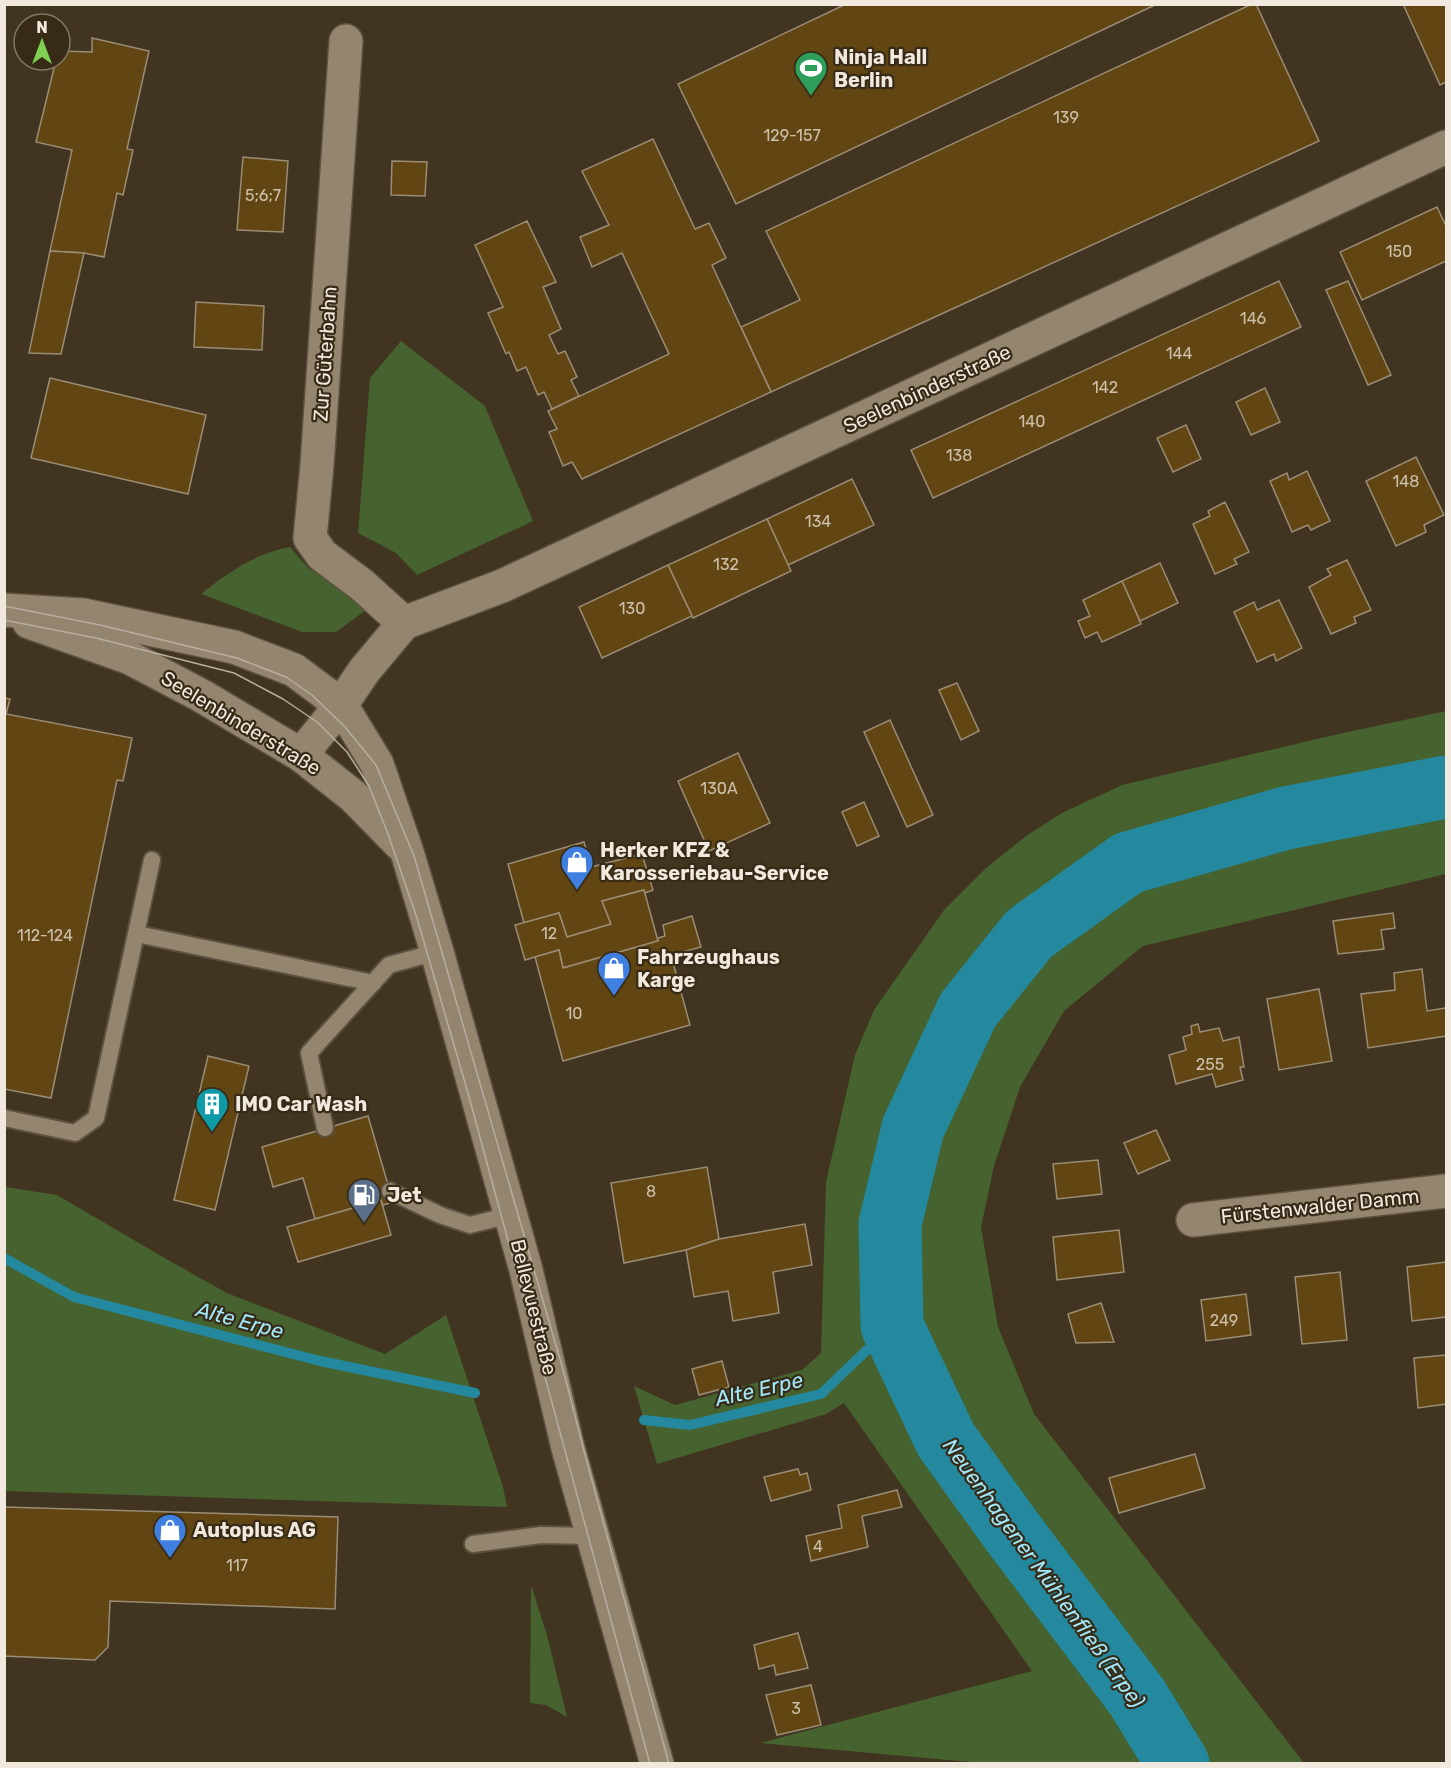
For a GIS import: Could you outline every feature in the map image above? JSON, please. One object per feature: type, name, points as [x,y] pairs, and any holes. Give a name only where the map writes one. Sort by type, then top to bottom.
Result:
[{"type":"street","name":"Zur Güterbahn","points":[[346,41],[310,538],[322,555],[362,585],[404,623]]},
{"type":"street","name":"Seelenbinderstraße","points":[[404,623],[502,586],[1446,147]]},
{"type":"street","name":"Seelenbinderstraße","points":[[4,612],[83,615],[234,647],[294,670],[341,705],[376,764],[407,852]]},
{"type":"street","name":"Seelenbinderstraße","points":[[4,612],[130,658],[202,696],[301,755],[353,796],[407,852]]},
{"type":"street","points":[[301,755],[341,705],[364,671],[404,623]]},
{"type":"street","name":"Bellevuestraße","points":[[407,852],[526,1270],[568,1448],[657,1764]]},
{"type":"street","name":"Fürstenwalder Damm","points":[[1193,1220],[1446,1191]]},
{"type":"lane","points":[[4,1119],[75,1132],[96,1118],[152,860]]},
{"type":"lane","points":[[137,934],[373,982]]},
{"type":"lane","points":[[325,1128],[309,1053],[389,965],[437,952]]},
{"type":"lane","points":[[390,1191],[440,1215],[470,1226],[510,1215]]},
{"type":"lane","points":[[473,1544],[541,1535],[592,1536]]},
{"type":"green space","points":[[401,341],[485,406],[533,521],[417,575],[396,553],[358,533],[370,378]]},
{"type":"green space","points":[[290,547],[308,568],[348,592],[366,610],[336,632],[302,632],[201,594],[242,565],[265,554]]},
{"type":"green space","points":[[1446,711],[1446,874],[1143,946],[1064,1011],[1020,1087],[994,1166],[981,1227],[998,1327],[1034,1414],[1304,1763],[993,1764],[760,1743],[1032,1671],[844,1403],[826,1414],[657,1464],[634,1386],[675,1405],[802,1370],[821,1353],[826,1182],[855,1055],[874,1010],[944,910],[985,869],[1026,836],[1062,813],[1122,785]]},
{"type":"green space","points":[[5,1187],[57,1195],[227,1293],[385,1354],[446,1315],[503,1487],[507,1507],[5,1491]]},
{"type":"green space","points":[[531,1585],[547,1635],[567,1717],[546,1705],[530,1703]]},
{"type":"building","points":[[846,4],[1157,4],[736,204],[678,84]]},
{"type":"building","points":[[1256,4],[1319,141],[771,392],[741,327],[800,300],[766,231]]},
{"type":"building","points":[[1403,4],[1446,4],[1446,82],[1440,85]]},
{"type":"building","points":[[92,38],[149,51],[127,149],[133,150],[123,195],[117,193],[104,257],[50,251],[72,150],[36,142],[53,72],[72,72],[72,51],[92,52]]},
{"type":"building","points":[[653,139],[695,229],[709,223],[726,258],[712,265],[771,392],[582,479],[572,462],[563,466],[549,432],[557,429],[548,411],[669,354],[622,253],[592,267],[580,237],[609,225],[582,171]]},
{"type":"building","points":[[243,157],[288,161],[283,232],[237,230]]},
{"type":"building","points":[[392,161],[427,162],[425,196],[391,195]]},
{"type":"building","points":[[1437,207],[1446,226],[1446,261],[1362,300],[1340,252]]},
{"type":"building","points":[[527,221],[556,282],[543,287],[561,329],[549,335],[558,354],[565,351],[577,377],[571,380],[579,396],[552,409],[544,392],[538,395],[526,367],[517,371],[509,352],[506,354],[488,313],[503,307],[475,245]]},
{"type":"building","points":[[50,251],[84,253],[61,354],[29,353]]},
{"type":"building","points":[[1279,281],[1301,327],[933,498],[911,450]]},
{"type":"building","points":[[1348,281],[1391,375],[1368,385],[1326,290]]},
{"type":"building","points":[[196,302],[264,306],[262,350],[194,347]]},
{"type":"building","points":[[50,378],[206,415],[188,494],[31,458]]},
{"type":"building","points":[[1265,388],[1280,422],[1251,435],[1236,402]]},
{"type":"building","points":[[1186,425],[1201,459],[1173,472],[1157,438]]},
{"type":"building","points":[[1416,457],[1444,515],[1424,525],[1426,532],[1396,546],[1366,481]]},
{"type":"building","points":[[1307,471],[1330,521],[1311,530],[1308,525],[1292,532],[1270,481],[1287,473],[1289,480]]},
{"type":"building","points":[[852,479],[874,525],[788,565],[767,519]]},
{"type":"building","points":[[1225,502],[1249,552],[1234,559],[1237,564],[1215,574],[1193,524],[1210,516],[1208,511]]},
{"type":"building","points":[[767,519],[791,571],[693,618],[668,565]]},
{"type":"building","points":[[1347,560],[1371,610],[1354,617],[1356,623],[1331,634],[1309,587],[1331,575],[1327,569]]},
{"type":"building","points":[[1160,563],[1178,603],[1140,621],[1122,581]]},
{"type":"building","points":[[668,565],[692,616],[602,658],[579,607]]},
{"type":"building","points":[[1122,581],[1141,624],[1102,642],[1097,632],[1085,638],[1078,621],[1090,616],[1083,600]]},
{"type":"building","points":[[1279,600],[1302,648],[1276,661],[1274,654],[1257,662],[1234,612],[1254,602],[1257,610]]},
{"type":"building","points":[[957,683],[979,731],[961,740],[939,690]]},
{"type":"building","points":[[4,698],[10,699],[6,714],[132,738],[123,781],[117,780],[51,1098],[4,1089]]},
{"type":"building","points":[[890,720],[933,815],[907,827],[864,732]]},
{"type":"building","points":[[738,753],[770,823],[709,851],[678,781]]},
{"type":"building","points":[[864,802],[879,836],[857,846],[842,812]]},
{"type":"building","name":"Herker KFZ & Karosseriebau-Service","points":[[584,842],[591,867],[642,854],[653,890],[645,893],[644,890],[602,901],[611,924],[567,937],[559,913],[524,923],[508,864]]},
{"type":"building","points":[[644,890],[658,941],[563,968],[559,950],[525,960],[515,925],[559,913],[567,937],[611,924],[602,901]]},
{"type":"building","points":[[1393,913],[1395,928],[1381,930],[1384,949],[1338,954],[1333,921]]},
{"type":"building","name":"Fahrzeughaus Karge","points":[[692,916],[701,947],[671,955],[690,1025],[563,1061],[535,957],[559,950],[563,968],[658,941],[658,938],[665,936],[663,925]]},
{"type":"building","points":[[1422,969],[1427,1011],[1446,1008],[1446,1036],[1368,1048],[1361,994],[1395,990],[1394,973]]},
{"type":"building","points":[[1319,989],[1332,1061],[1279,1070],[1267,999]]},
{"type":"building","points":[[1198,1024],[1200,1032],[1219,1028],[1223,1041],[1239,1037],[1244,1067],[1240,1067],[1243,1080],[1216,1087],[1212,1074],[1176,1084],[1169,1055],[1186,1050],[1183,1037],[1192,1034],[1191,1026]]},
{"type":"building","name":"IMO Car Wash","points":[[208,1056],[249,1066],[215,1210],[174,1200]]},
{"type":"building","points":[[368,1116],[393,1202],[383,1205],[381,1200],[315,1219],[303,1178],[273,1187],[262,1147]]},
{"type":"building","points":[[1156,1130],[1170,1160],[1138,1174],[1124,1143]]},
{"type":"building","points":[[1098,1160],[1102,1194],[1057,1199],[1053,1164]]},
{"type":"building","points":[[707,1167],[719,1239],[686,1250],[624,1263],[611,1183]]},
{"type":"building","points":[[381,1200],[391,1235],[298,1262],[287,1227]]},
{"type":"building","points":[[805,1224],[812,1265],[773,1272],[779,1313],[733,1321],[728,1291],[694,1297],[686,1250],[719,1239]]},
{"type":"building","points":[[1119,1230],[1124,1272],[1057,1280],[1053,1237]]},
{"type":"building","points":[[1446,1262],[1446,1317],[1412,1321],[1407,1267]]},
{"type":"building","points":[[1340,1272],[1347,1340],[1302,1344],[1295,1277]]},
{"type":"building","points":[[1246,1294],[1251,1335],[1206,1341],[1201,1300]]},
{"type":"building","points":[[1101,1303],[1114,1342],[1076,1343],[1068,1314]]},
{"type":"building","points":[[1446,1355],[1446,1404],[1418,1408],[1414,1358]]},
{"type":"building","points":[[722,1361],[729,1387],[699,1395],[692,1369]]},
{"type":"building","points":[[1195,1454],[1205,1488],[1119,1513],[1109,1478]]},
{"type":"building","points":[[798,1469],[800,1475],[807,1473],[811,1490],[771,1501],[764,1477]]},
{"type":"building","points":[[897,1490],[902,1507],[862,1516],[868,1547],[811,1561],[806,1536],[842,1528],[838,1505]]},
{"type":"building","name":"Autoplus AG","points":[[4,1507],[338,1517],[335,1609],[110,1601],[108,1647],[95,1660],[4,1656]]},
{"type":"building","points":[[798,1633],[808,1668],[776,1675],[774,1665],[759,1669],[754,1645]]},
{"type":"building","points":[[811,1685],[821,1725],[777,1735],[766,1695]]},
{"type":"waterway","name":"Neuenhagener Mühlenfließ (Erpe)","points":[[1178,1764],[1137,1697],[946,1440],[892,1326],[890,1224],[913,1128],[968,1010],[1029,934],[1128,863],[1286,818],[1446,787]]},
{"type":"waterway","name":"Alte Erpe","points":[[4,1258],[74,1297],[320,1361],[475,1393]]},
{"type":"waterway","name":"Alte Erpe","points":[[644,1420],[690,1425],[821,1394],[892,1326]]},
{"type":"tram line","points":[[4,606],[100,625],[237,658],[286,677],[312,695],[345,727],[376,765],[414,856],[564,1373],[669,1764]]},
{"type":"tram line","points":[[4,620],[96,638],[234,673],[283,699],[317,722],[347,752],[369,786],[417,918],[468,1093],[650,1764]]},
{"type":"place","name":"Ninja Hall Berlin","points":[[811,97]]},
{"type":"place","name":"Herker KFZ & Karosseriebau-Service","points":[[577,891]]},
{"type":"place","name":"Fahrzeughaus Karge","points":[[614,997]]},
{"type":"place","name":"IMO Car Wash","points":[[212,1133]]},
{"type":"place","name":"Jet","points":[[364,1224]]},
{"type":"place","name":"Autoplus AG","points":[[170,1559]]}]
